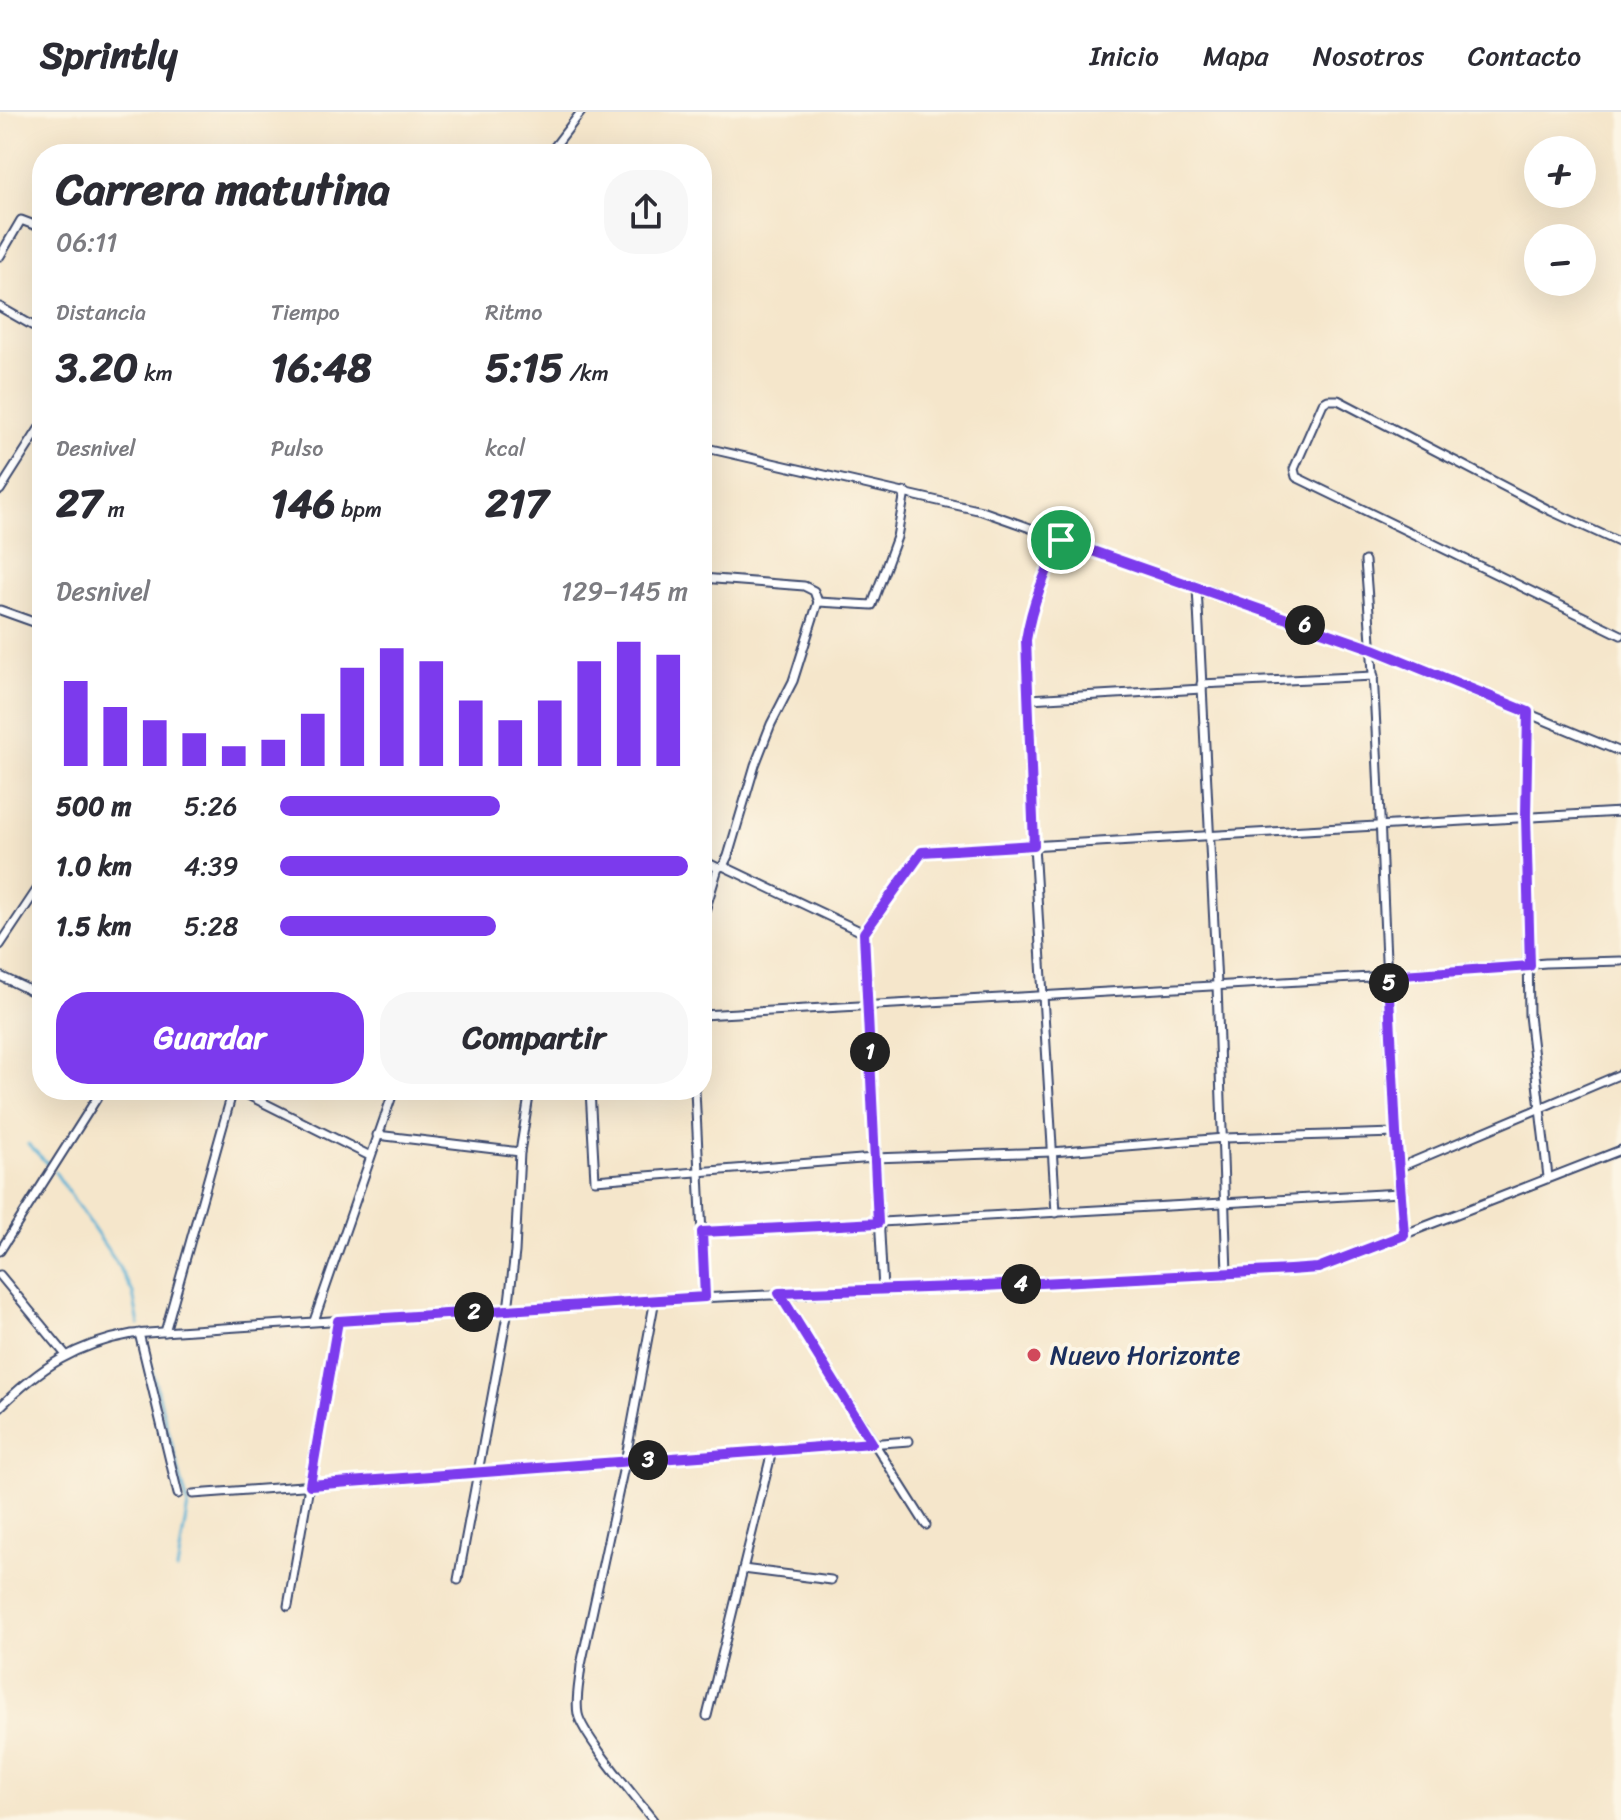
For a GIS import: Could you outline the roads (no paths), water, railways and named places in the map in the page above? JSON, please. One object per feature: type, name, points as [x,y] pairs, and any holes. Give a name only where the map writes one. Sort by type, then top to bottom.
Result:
[{"type":"street","points":[[557,144],[581,112]]},
{"type":"street","points":[[0,256],[21,220],[32,224]]},
{"type":"street","points":[[0,307],[32,325]]},
{"type":"street","points":[[1621,543],[1551,511],[1338,400],[1323,403],[1294,469],[1296,477],[1621,635]]},
{"type":"street","points":[[0,490],[32,440]]},
{"type":"street","points":[[712,449],[982,511],[1373,649],[1621,752]]},
{"type":"street","points":[[818,602],[872,605],[897,537],[905,492]]},
{"type":"street","points":[[1056,1213],[1034,845],[1026,640],[1031,610],[1042,578],[1061,540]]},
{"type":"street","points":[[1365,561],[1373,649],[1396,1133],[1404,1235]]},
{"type":"street","points":[[712,579],[804,586],[814,591],[818,602],[793,681],[755,765],[712,891]]},
{"type":"street","points":[[1197,587],[1224,1138],[1227,1273]]},
{"type":"street","points":[[0,610],[32,621]]},
{"type":"street","points":[[1029,699],[1374,676]]},
{"type":"street","points":[[1528,712],[1529,1015],[1548,1177]]},
{"type":"street","points":[[883,1290],[864,933],[922,852],[1621,812]]},
{"type":"street","points":[[712,864],[864,933]]},
{"type":"street","points":[[0,945],[32,897]]},
{"type":"street","points":[[712,1014],[1621,961]]},
{"type":"street","points":[[0,976],[32,991]]},
{"type":"street","points":[[1398,1168],[1621,1074]]},
{"type":"street","points":[[0,1251],[96,1100]]},
{"type":"street","points":[[165,1332],[232,1100]]},
{"type":"street","points":[[255,1100],[370,1156]]},
{"type":"street","points":[[314,1321],[390,1100]]},
{"type":"street","points":[[458,1580],[508,1310],[515,1252],[520,1152],[528,1100]]},
{"type":"street","points":[[591,1100],[595,1180],[874,1158],[1052,1152],[1224,1138],[1396,1133]]},
{"type":"street","points":[[696,1100],[705,1297]]},
{"type":"street","points":[[377,1135],[520,1152]]},
{"type":"street","points":[[0,1407],[66,1355],[100,1340],[139,1333],[655,1299],[1318,1268],[1621,1150]]},
{"type":"street","points":[[702,1232],[1400,1193]]},
{"type":"street","points":[[0,1275],[66,1355]]},
{"type":"street","points":[[779,1293],[926,1525]]},
{"type":"street","points":[[653,1820],[587,1733],[578,1715],[581,1665],[625,1462],[655,1299]]},
{"type":"street","points":[[288,1606],[338,1321]]},
{"type":"street","points":[[139,1333],[178,1494]]},
{"type":"street","points":[[193,1494],[909,1441]]},
{"type":"street","points":[[707,1716],[772,1451]]},
{"type":"street","points":[[743,1569],[831,1580]]},
{"type":"waterway","points":[[28,1144],[48,1164]]},
{"type":"waterway","points":[[55,1172],[116,1262],[133,1293],[139,1325]]},
{"type":"waterway","points":[[145,1344],[188,1505],[177,1570]]},
{"type":"place","name":"Nuevo Horizonte","points":[[1034,1355]]}]
